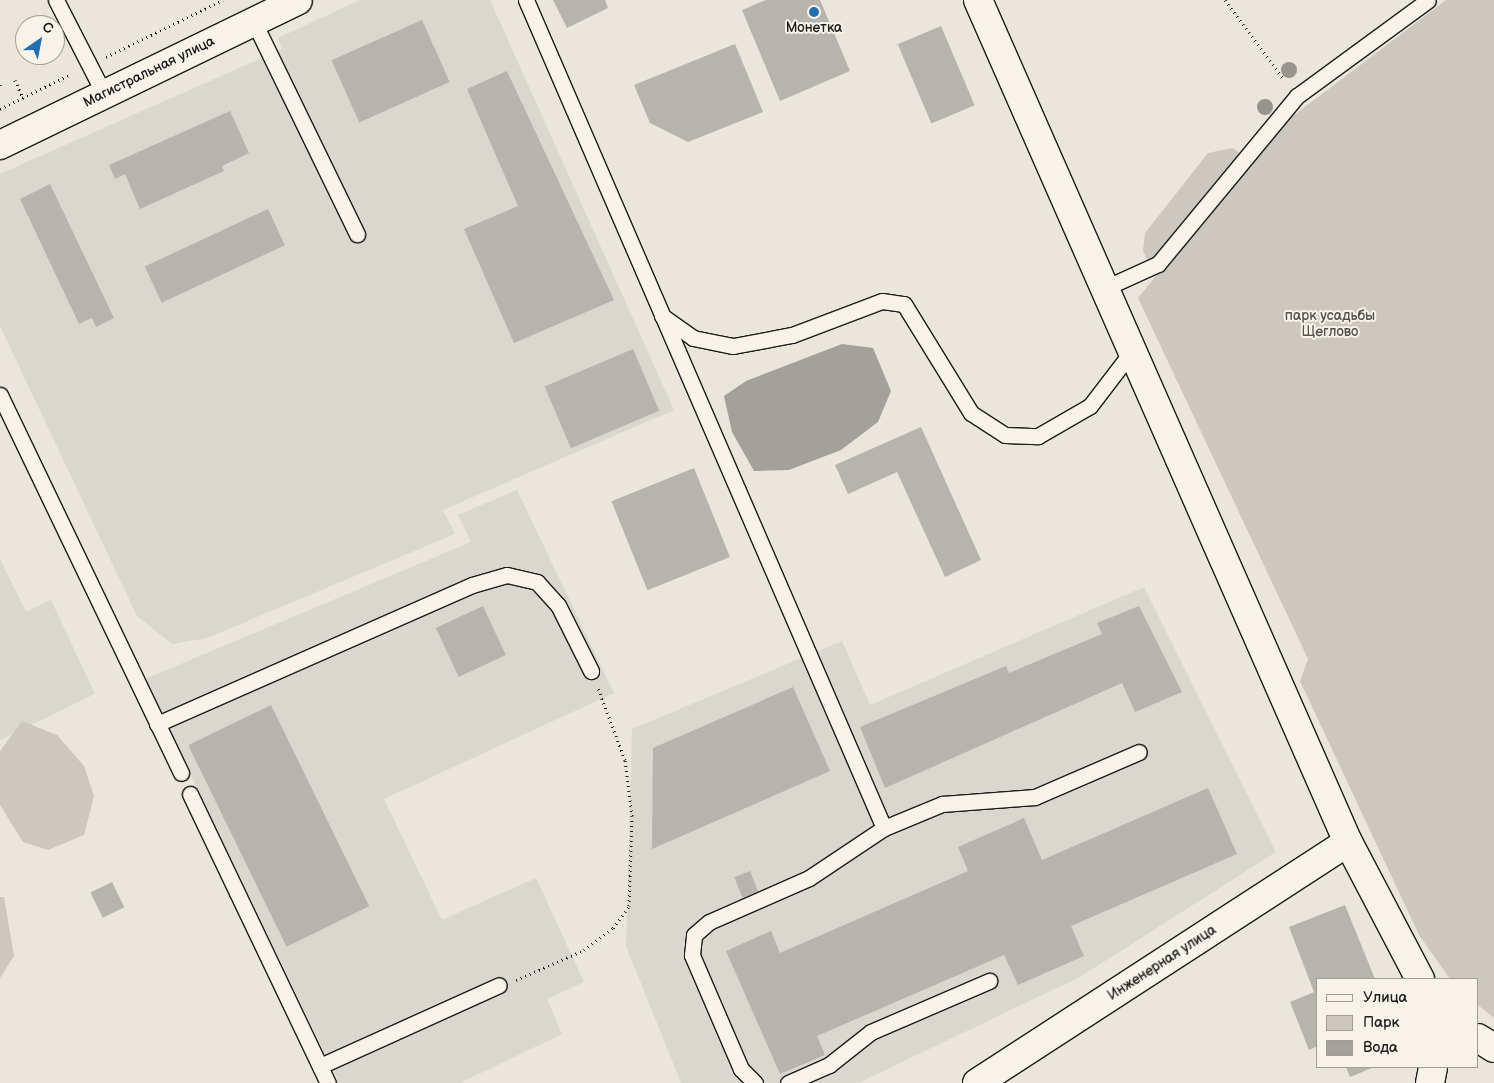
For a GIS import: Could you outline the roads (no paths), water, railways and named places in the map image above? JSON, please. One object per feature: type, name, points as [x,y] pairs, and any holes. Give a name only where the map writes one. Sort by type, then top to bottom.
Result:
[{"type":"main road","name":"Магистральная улица","points":[[0,145],[298,0]]},
{"type":"main road","points":[[978,0],[1348,842],[1419,978]]},
{"type":"main road","name":"Инженерная улица","points":[[977,1083],[1348,842]]},
{"type":"main road","points":[[1479,1039],[1494,1048]]},
{"type":"lane","points":[[56,0],[104,94]]},
{"type":"lane","points":[[526,0],[884,828]]},
{"type":"lane","points":[[1105,288],[1158,264],[1297,96],[1428,0]]},
{"type":"lane","points":[[254,22],[357,234]]},
{"type":"lane","points":[[662,316],[693,338],[733,346],[792,335],[882,301],[904,304],[971,413],[1005,435],[1038,436],[1090,406],[1132,351]]},
{"type":"lane","points":[[0,395],[180,773]]},
{"type":"lane","points":[[157,724],[472,585],[507,575],[537,582],[558,605],[591,671]]},
{"type":"lane","points":[[755,1083],[741,1069],[692,956],[694,935],[709,922],[809,878],[884,828],[942,804],[1036,797],[1139,752]]},
{"type":"lane","points":[[190,794],[328,1083]]},
{"type":"lane","points":[[788,1083],[829,1065],[871,1032],[989,981]]},
{"type":"lane","points":[[320,1066],[500,985]]},
{"type":"water","points":[[842,344],[873,348],[891,391],[878,422],[841,450],[789,470],[754,471],[732,432],[724,396],[746,381]]},
{"type":"place","name":"Монетка","points":[[814,12]]},
{"type":"park label","name":"парк усадьбы Щеглово","points":[[1330,324]]}]
